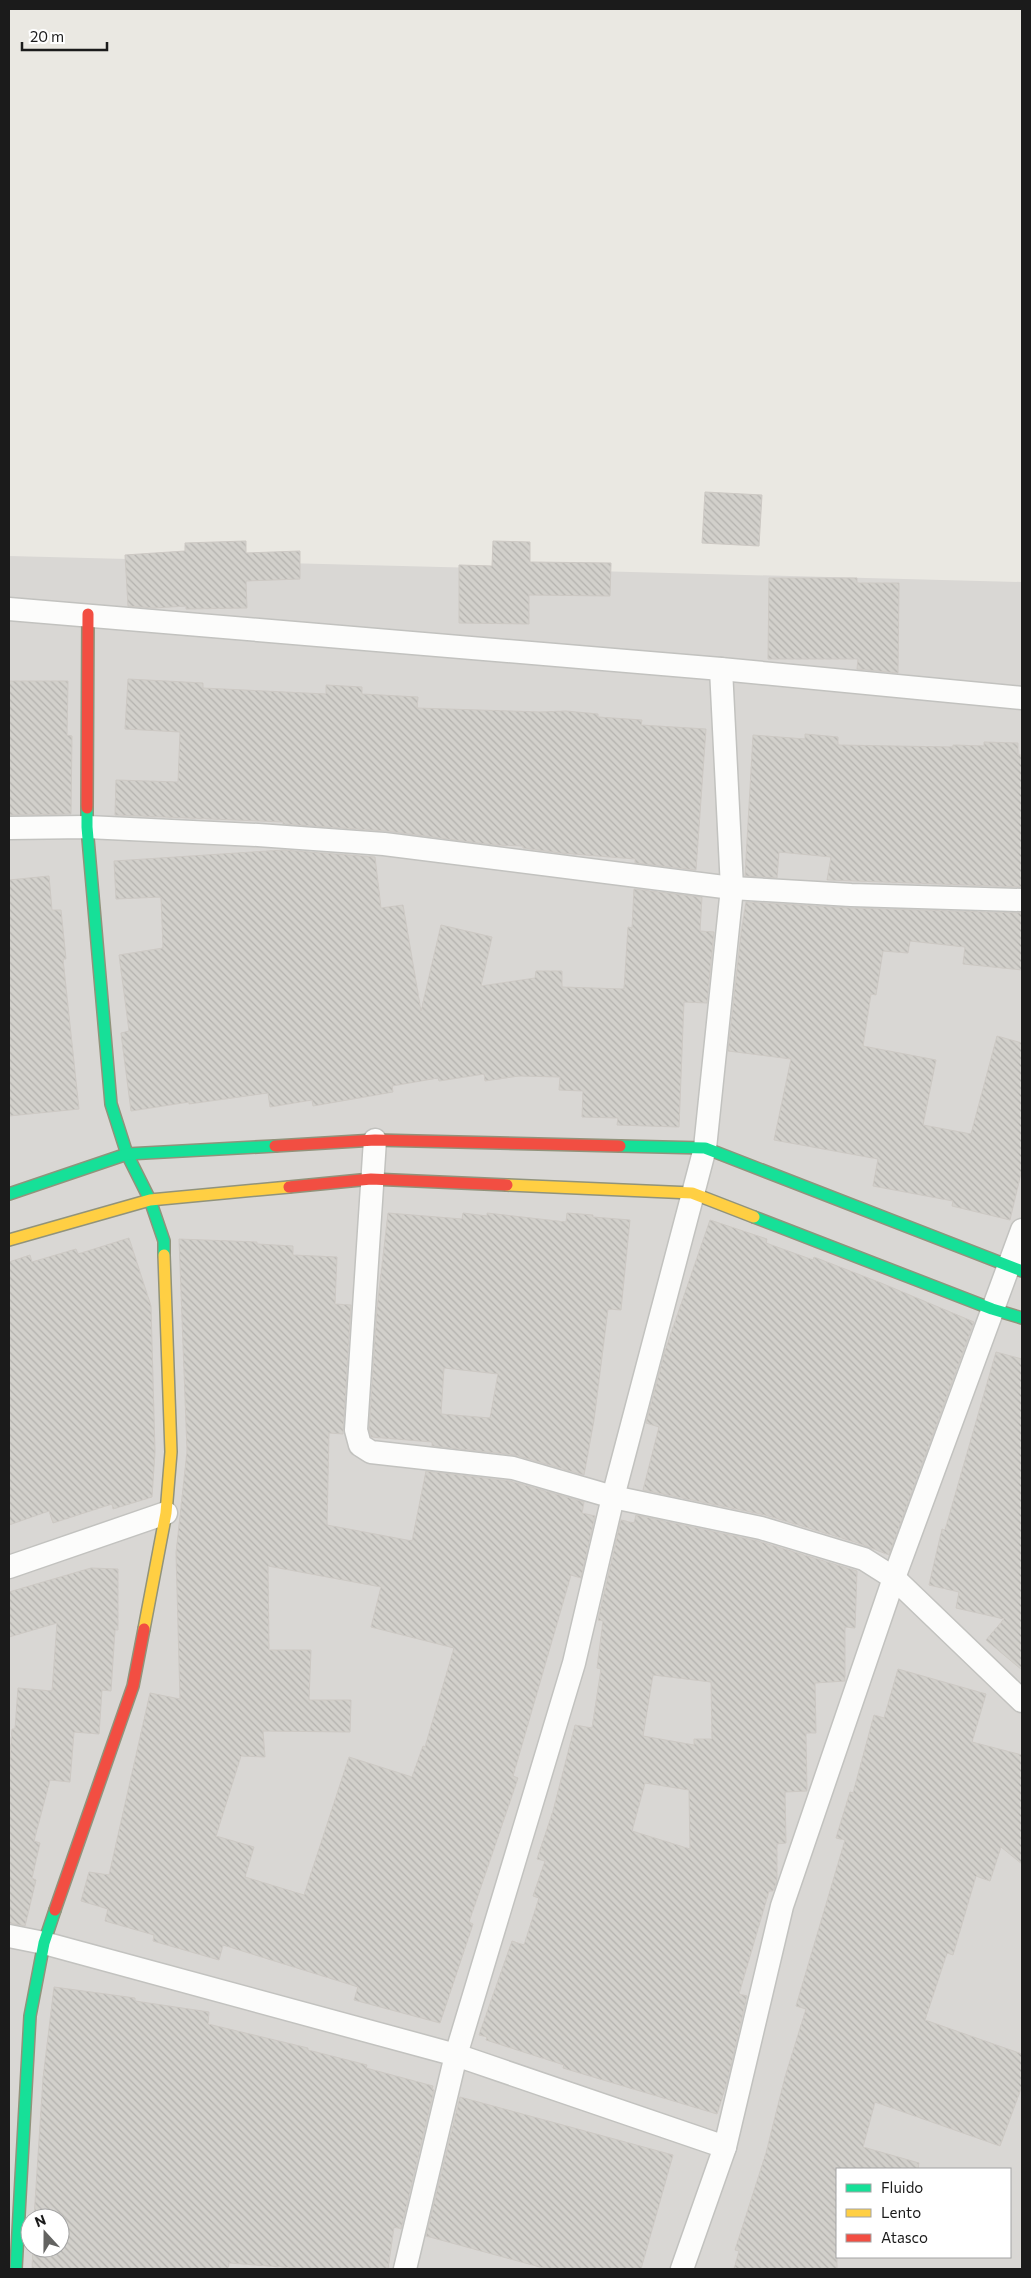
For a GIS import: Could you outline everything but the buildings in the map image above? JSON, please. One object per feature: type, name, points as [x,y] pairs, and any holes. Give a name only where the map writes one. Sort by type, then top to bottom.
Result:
[{"type":"main road","points":[[16,2269],[30,2016],[44,1943],[133,1686],[166,1513],[171,1452],[164,1241],[150,1200],[127,1154],[111,1104],[87,827],[88,614]]},
{"type":"main road","points":[[9,1194],[127,1154],[374,1140],[705,1148],[1016,1270]]},
{"type":"main road","points":[[9,1240],[150,1200],[371,1179],[692,1192],[992,1309],[1022,1318]]},
{"type":"street","points":[[9,609],[88,614],[721,669],[1022,698]]},
{"type":"street","points":[[405,2269],[456,2055],[574,1663],[613,1497],[705,1148],[732,888],[721,669]]},
{"type":"street","points":[[9,828],[87,827],[384,844],[732,888],[851,895],[1022,900]]},
{"type":"street","points":[[374,1140],[356,1430],[360,1445],[370,1452],[513,1468],[613,1497],[761,1528],[864,1559],[894,1578],[1022,1701]]},
{"type":"street","points":[[682,2269],[725,2147],[782,1906],[894,1578],[992,1309],[1016,1270],[1022,1230]]},
{"type":"street","points":[[9,1567],[166,1513]]},
{"type":"street","points":[[9,1936],[44,1943],[456,2055],[725,2147]]},
{"type":"shaded area","points":[[9,556],[1022,582],[1022,2269],[9,2269]]},
{"type":"traffic: fast","points":[[87,808],[87,827],[111,1104],[127,1154],[150,1200],[164,1241],[164,1255]]},
{"type":"traffic: fast","points":[[9,1194],[127,1154],[275,1146]]},
{"type":"traffic: fast","points":[[620,1146],[705,1148],[1022,1271]]},
{"type":"traffic: fast","points":[[754,1217],[992,1309],[1022,1318]]},
{"type":"traffic: fast","points":[[16,2269],[30,2016],[44,1943],[55,1910]]},
{"type":"traffic: slow","points":[[507,1185],[692,1193],[754,1217]]},
{"type":"traffic: slow","points":[[9,1240],[150,1200],[289,1187]]},
{"type":"traffic: slow","points":[[144,1629],[166,1513],[171,1452],[164,1255]]},
{"type":"traffic: jam","points":[[87,808],[88,614]]},
{"type":"traffic: jam","points":[[275,1146],[375,1140],[620,1146]]},
{"type":"traffic: jam","points":[[289,1187],[371,1179],[507,1185]]},
{"type":"traffic: jam","points":[[55,1910],[133,1686],[144,1629]]}]
